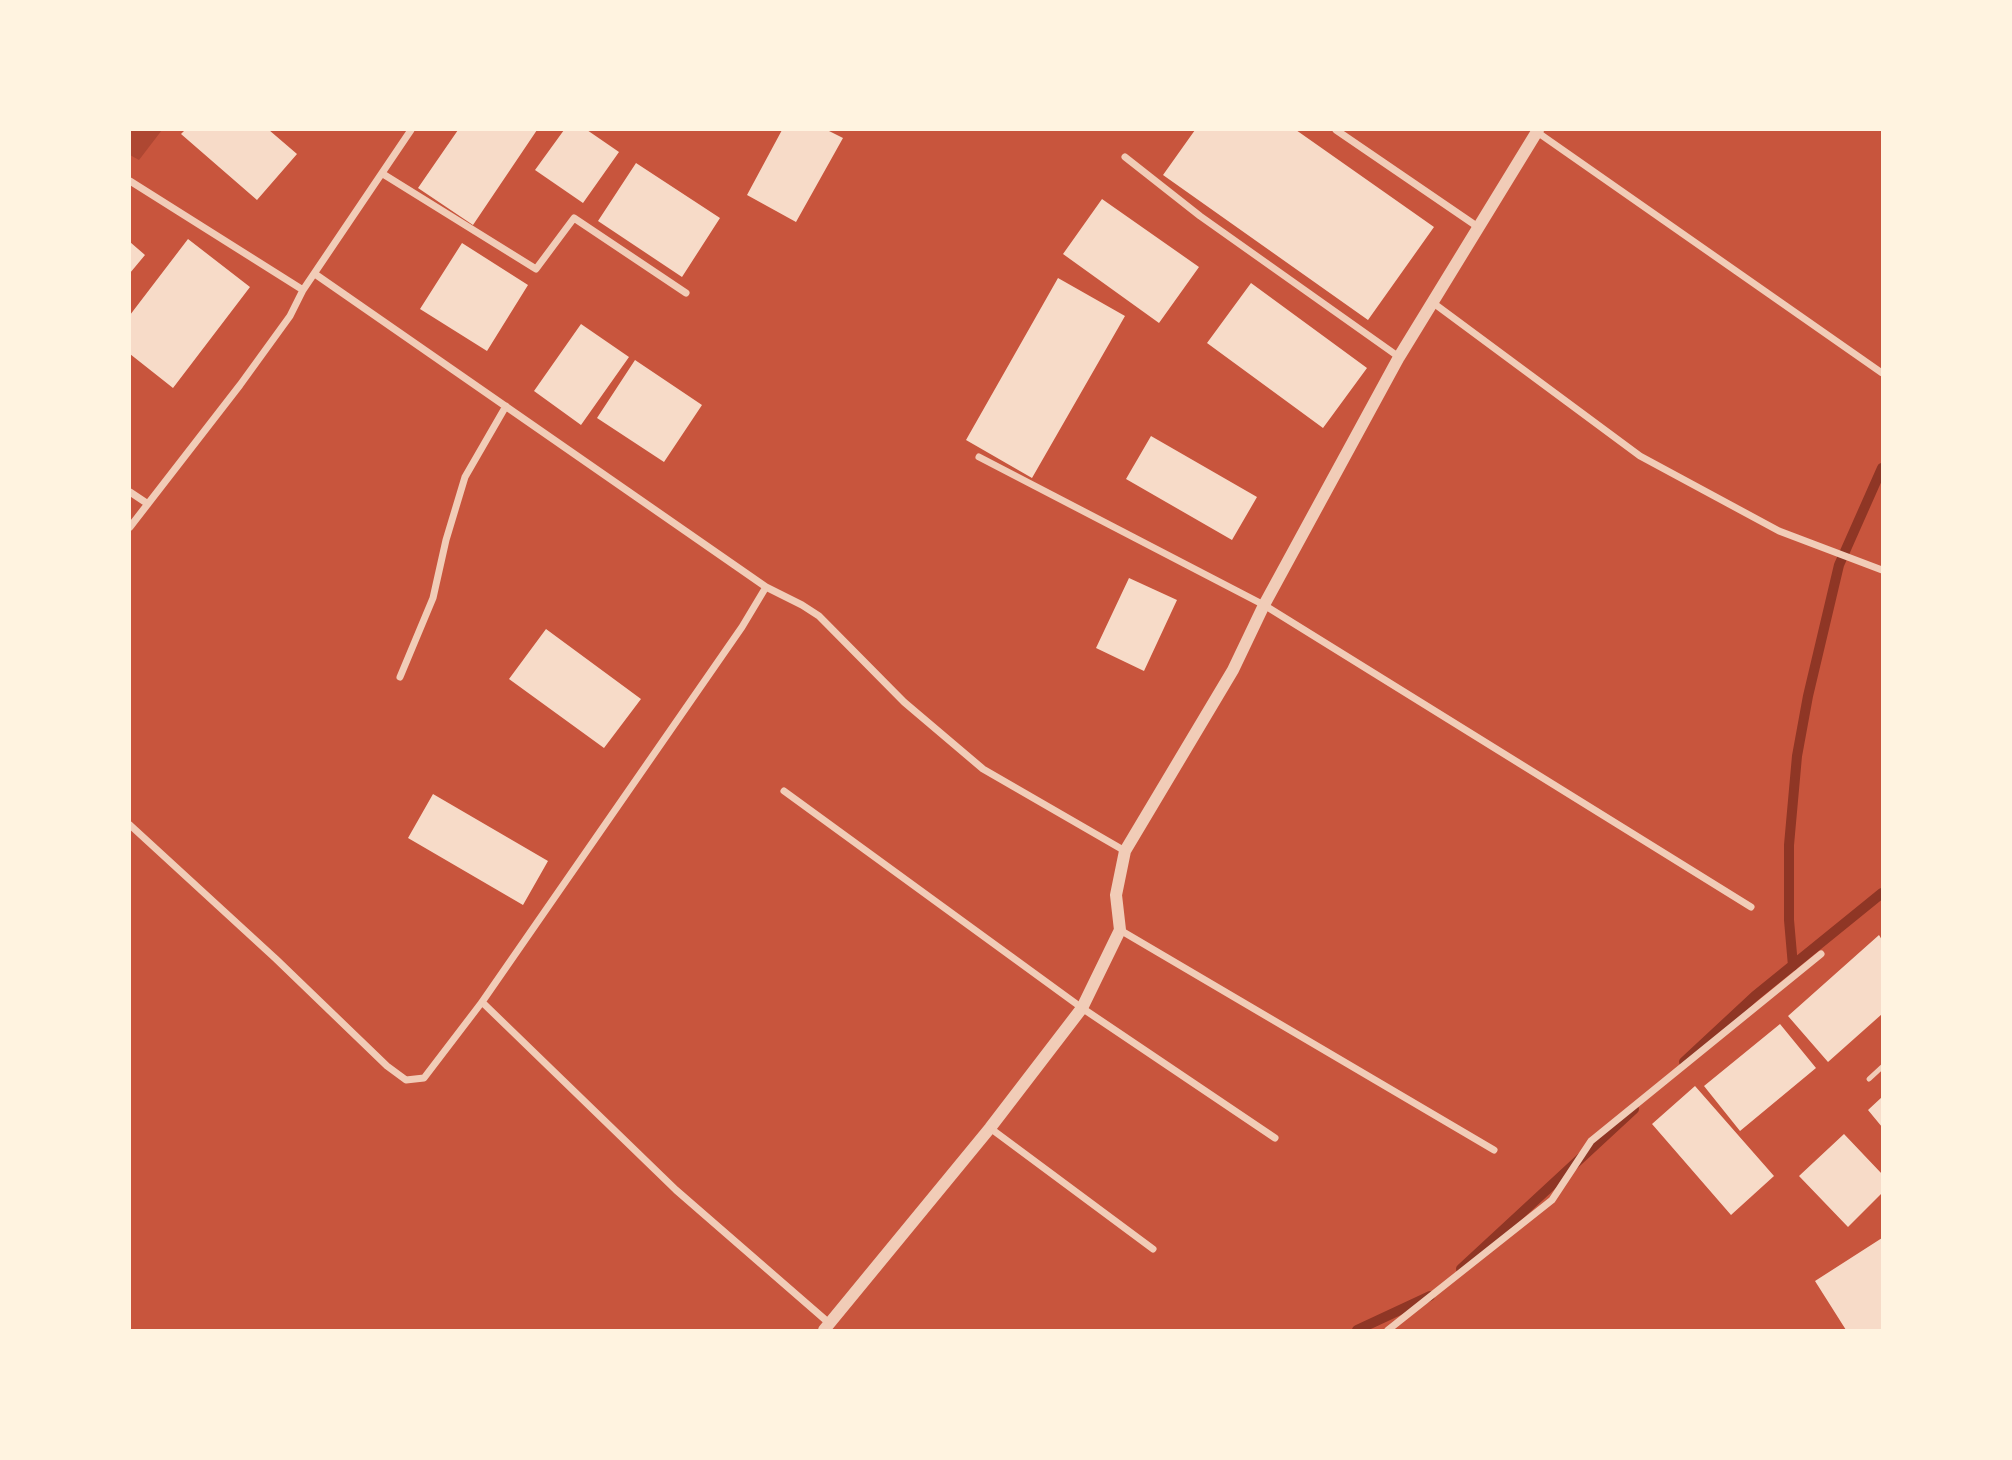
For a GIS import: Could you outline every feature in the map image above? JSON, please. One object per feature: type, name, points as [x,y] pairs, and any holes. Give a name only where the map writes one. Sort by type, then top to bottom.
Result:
[{"type":"street","points":[[130,527],[290,316],[303,290],[411,130]]},
{"type":"street","points":[[1335,130],[1478,227]]},
{"type":"street","points":[[482,1002],[676,1190],[827,1327],[990,1128],[1082,1008],[1120,930],[1116,895],[1125,851],[1233,670],[1264,605],[1399,357],[1537,131],[1882,373]]},
{"type":"street","points":[[1125,157],[1200,216],[1399,357]]},
{"type":"street","points":[[383,174],[536,269],[574,218],[686,293]]},
{"type":"street","points":[[130,181],[303,290]]},
{"type":"street","points":[[314,274],[766,587],[802,604],[819,616],[904,702],[984,769],[1125,851]]},
{"type":"street","points":[[1432,302],[1640,456],[1780,531],[1882,570]]},
{"type":"street","points":[[400,677],[433,598],[446,540],[465,477],[506,406]]},
{"type":"street","points":[[979,457],[1264,605],[1751,907]]},
{"type":"street","points":[[130,492],[148,504]]},
{"type":"street","points":[[130,825],[276,958],[387,1066],[406,1080],[424,1078],[482,1002],[743,627],[766,587]]},
{"type":"street","points":[[784,791],[1082,1008],[1275,1138]]},
{"type":"street","points":[[1120,930],[1494,1150]]},
{"type":"street","points":[[1388,1331],[1552,1200],[1591,1141],[1821,954]]},
{"type":"street","points":[[990,1128],[1153,1249]]},
{"type":"lane","points":[[1869,1079],[1882,1067]]},
{"type":"shaded area","points":[[130,130],[162,130],[139,160],[130,155]]},
{"type":"building","points":[[185,130],[269,130],[297,154],[257,200],[181,134]]},
{"type":"building","points":[[458,130],[537,130],[473,225],[418,188]]},
{"type":"building","points":[[564,130],[587,130],[619,152],[583,203],[535,170]]},
{"type":"building","points":[[782,130],[827,130],[843,138],[796,222],[747,195]]},
{"type":"building","points":[[1195,130],[1296,130],[1434,227],[1368,320],[1163,175]]},
{"type":"building","points":[[636,163],[720,218],[682,277],[598,221]]},
{"type":"building","points":[[1102,199],[1199,267],[1159,323],[1063,254]]},
{"type":"building","points":[[188,239],[250,287],[173,388],[130,354],[130,315]]},
{"type":"building","points":[[130,242],[145,255],[130,273]]},
{"type":"building","points":[[462,243],[528,285],[487,351],[420,309]]},
{"type":"building","points":[[1058,278],[1125,316],[1032,478],[966,440]]},
{"type":"building","points":[[1251,283],[1367,368],[1323,428],[1207,343]]},
{"type":"building","points":[[581,324],[629,357],[581,425],[534,391]]},
{"type":"building","points":[[635,360],[702,405],[664,462],[597,418]]},
{"type":"building","points":[[1151,436],[1257,497],[1232,540],[1126,479]]},
{"type":"building","points":[[1129,578],[1177,600],[1144,671],[1096,648]]},
{"type":"building","points":[[546,629],[641,699],[604,748],[509,679]]},
{"type":"building","points":[[433,794],[548,861],[523,905],[408,838]]},
{"type":"building","points":[[1879,935],[1882,940],[1882,1014],[1828,1062],[1788,1016]]},
{"type":"building","points":[[1780,1024],[1816,1068],[1740,1131],[1704,1086]]},
{"type":"building","points":[[1695,1086],[1774,1176],[1731,1215],[1652,1124]]},
{"type":"building","points":[[1882,1097],[1882,1127],[1868,1110]]},
{"type":"building","points":[[1844,1134],[1882,1174],[1882,1193],[1848,1227],[1799,1176]]},
{"type":"building","points":[[1882,1238],[1882,1329],[1846,1330],[1815,1281]]},
{"type":"waterway","points":[[1793,966],[1789,920],[1789,845],[1797,756],[1808,696],[1839,565],[1882,468]]},
{"type":"waterway","points":[[1684,1062],[1755,996],[1882,893]]},
{"type":"waterway","points":[[1461,1269],[1634,1109]]},
{"type":"waterway","points":[[1357,1330],[1430,1296]]}]
